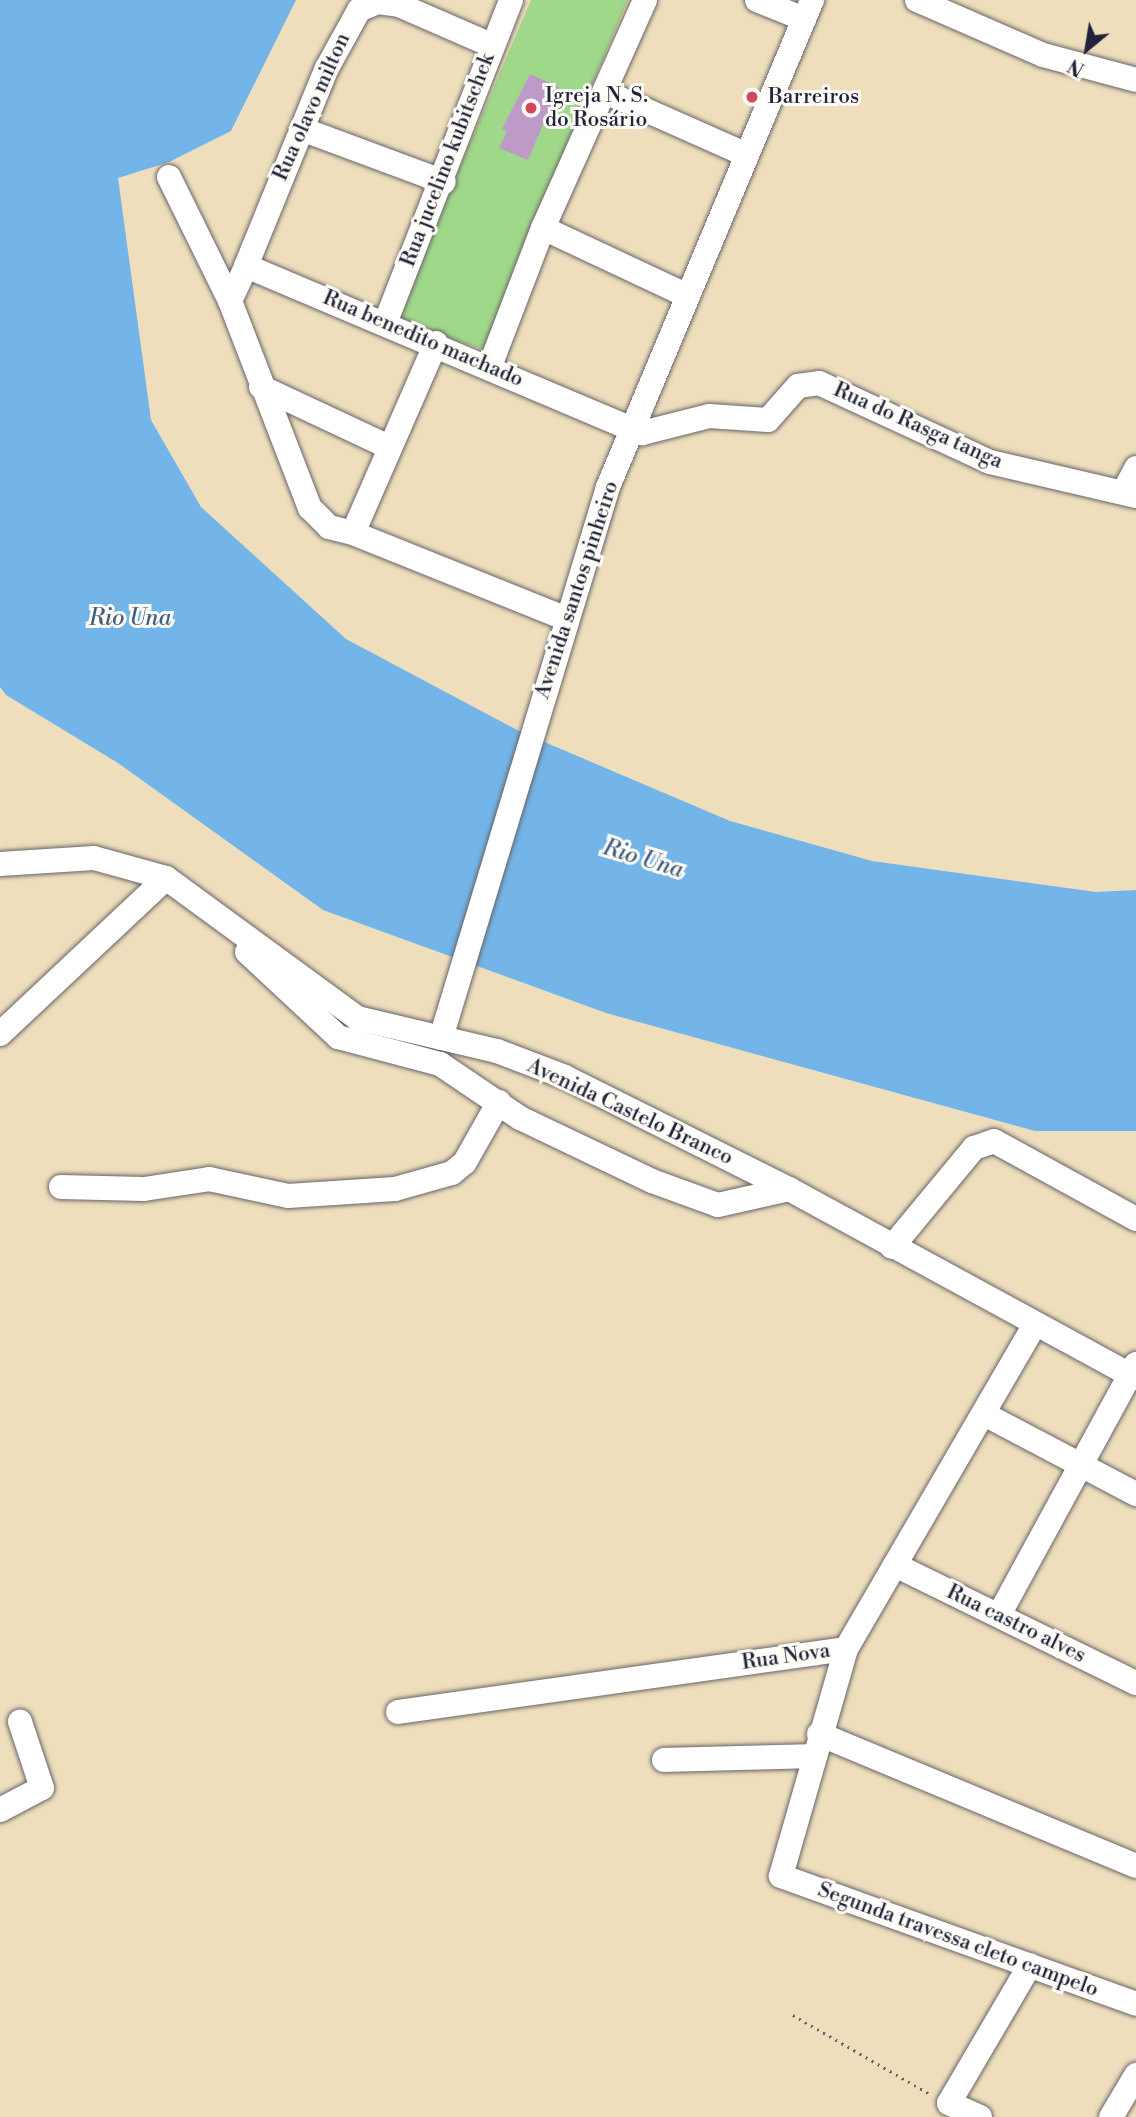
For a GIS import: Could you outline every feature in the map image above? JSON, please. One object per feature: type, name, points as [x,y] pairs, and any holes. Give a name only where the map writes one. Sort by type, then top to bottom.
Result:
[{"type":"street","name":"Rua jucelino kubitschek","points":[[386,321],[444,182],[491,46],[511,0]]},
{"type":"street","points":[[490,366],[543,228],[645,0]]},
{"type":"street","points":[[757,0],[808,9]]},
{"type":"street","points":[[917,0],[1043,55],[1136,80]]},
{"type":"street","name":"Rua olavo milton","points":[[246,266],[355,15],[369,4],[405,6]]},
{"type":"street","points":[[405,6],[491,46]]},
{"type":"street","name":"Avenida santos pinheiro","points":[[441,1038],[564,618],[686,295],[808,9]]},
{"type":"street","points":[[605,92],[747,155]]},
{"type":"street","points":[[304,130],[444,182]]},
{"type":"street","points":[[169,177],[230,301],[310,508],[329,527],[353,533],[564,618]]},
{"type":"street","points":[[543,228],[686,295]]},
{"type":"street","points":[[230,301],[246,266]]},
{"type":"street","name":"Rua benedito machado","points":[[246,266],[386,321],[633,432]]},
{"type":"street","points":[[353,533],[436,343]]},
{"type":"street","name":"Rua do Rasga tanga","points":[[633,432],[654,433],[709,415],[768,420],[797,386],[820,383],[990,462],[1130,493]]},
{"type":"street","points":[[261,387],[389,447]]},
{"type":"street","points":[[1130,493],[1136,468]]},
{"type":"street","name":"Avenida Castelo Branco","points":[[0,864],[94,858],[166,878],[357,1018],[441,1038],[565,1077],[789,1189],[1034,1326],[1134,1373]]},
{"type":"street","points":[[0,1034],[166,878]]},
{"type":"street","points":[[227,923],[257,964],[321,1026],[356,1045],[440,1064],[581,1149],[708,1202],[739,1204],[789,1189]]},
{"type":"street","points":[[61,1187],[144,1189],[209,1179],[288,1196],[395,1189],[452,1173],[465,1162],[499,1102]]},
{"type":"street","points":[[892,1247],[974,1148],[994,1141],[1136,1219]]},
{"type":"street","name":"Rua Nova","points":[[398,1713],[846,1649],[1034,1326]]},
{"type":"street","points":[[999,1615],[1134,1373]]},
{"type":"street","points":[[984,1414],[1136,1494]]},
{"type":"street","name":"Rua castro alves","points":[[895,1565],[1136,1684]]},
{"type":"street","points":[[817,1745],[846,1649]]},
{"type":"street","points":[[0,1810],[42,1788],[20,1722]]},
{"type":"street","points":[[664,1760],[817,1745],[1136,1866]]},
{"type":"street","name":"Segunda travessa cleto campelo","points":[[817,1745],[781,1876],[1136,2004]]},
{"type":"street","points":[[980,2117],[949,2103],[1031,1965]]},
{"type":"street","points":[[1111,2117],[1136,2075]]},
{"type":"path","points":[[793,2015],[949,2103]]},
{"type":"green space","points":[[531,0],[628,0],[533,224],[494,352],[394,322]]},
{"type":"water","name":"Rio Una","points":[[0,0],[296,0],[231,131],[169,162],[118,178],[151,420],[201,507],[346,639],[521,732],[730,821],[872,861],[1096,892],[1136,890],[1136,1131],[1035,1131],[606,1013],[323,910],[118,763],[6,695],[0,687]]},
{"type":"building","name":"Igreja N. S. do Rosário","points":[[530,74],[559,87],[528,160],[499,148],[507,131],[502,129]]},
{"type":"place","name":"Barreiros","points":[[752,97]]},
{"type":"place","name":"Igreja N. S. do Rosário","points":[[531,108]]}]
